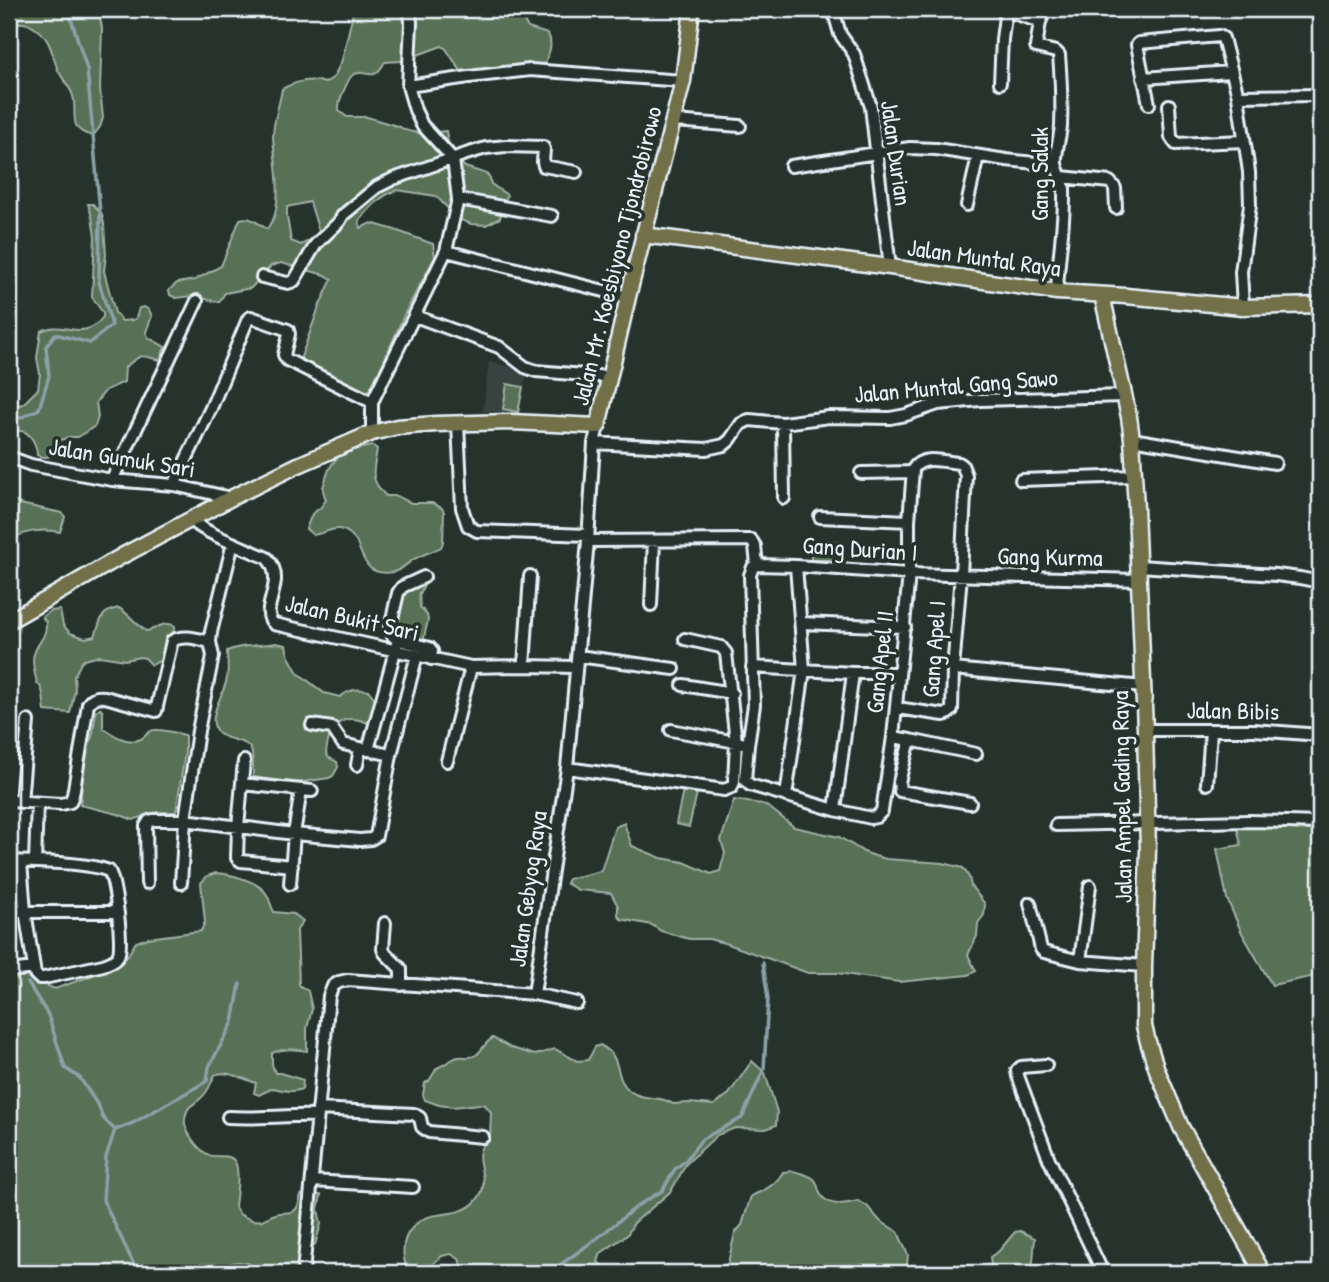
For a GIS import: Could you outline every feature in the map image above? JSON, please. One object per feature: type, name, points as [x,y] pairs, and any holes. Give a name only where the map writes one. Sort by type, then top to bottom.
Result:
[{"type":"main road","name":"Jalan Mr. Koesbiyono Tjondrobirowo","points":[[9,621],[122,555],[231,498],[372,433],[397,427],[436,424],[511,422],[598,426],[643,235],[674,121],[683,81],[692,9]]},
{"type":"main road","name":"Jalan Muntal Raya","points":[[643,235],[1057,292],[1243,307],[1320,305]]},
{"type":"main road","name":"Jalan Ampel Gading Raya","points":[[1102,295],[1132,439],[1144,687],[1148,850],[1144,1026],[1157,1070],[1188,1139],[1263,1273]]},
{"type":"street","points":[[372,433],[372,402],[446,251],[458,199],[453,159],[422,125],[408,86],[410,9]]},
{"type":"street","name":"Jalan Durian","points":[[833,9],[840,34],[854,54],[871,107],[890,268]]},
{"type":"street","points":[[1000,83],[1004,9],[1040,22],[1046,9]]},
{"type":"street","name":"Gang Salak","points":[[1040,22],[1036,47],[1059,55],[1062,90],[1056,165],[1064,187],[1064,213],[1057,292]]},
{"type":"street","points":[[1149,104],[1137,47],[1139,43],[1219,36],[1223,38],[1238,96],[1250,189],[1241,272],[1243,307]]},
{"type":"street","points":[[408,86],[530,71],[683,81]]},
{"type":"street","points":[[1143,78],[1231,72]]},
{"type":"street","points":[[1238,96],[1320,95]]},
{"type":"street","points":[[1169,105],[1171,137],[1176,144],[1244,141]]},
{"type":"street","points":[[674,121],[740,126]]},
{"type":"street","points":[[262,277],[288,283],[295,281],[316,244],[343,215],[377,187],[393,179],[486,148],[506,146],[542,147],[544,166],[576,172]]},
{"type":"street","points":[[791,166],[910,148],[1056,165]]},
{"type":"street","points":[[967,205],[978,156]]},
{"type":"street","points":[[1062,177],[1114,184],[1116,208]]},
{"type":"street","points":[[458,199],[552,216]]},
{"type":"street","points":[[446,251],[628,297]]},
{"type":"street","points":[[112,480],[197,301]]},
{"type":"street","points":[[415,316],[499,347],[525,367],[536,371],[610,377]]},
{"type":"street","points":[[174,485],[251,317],[288,330],[284,355],[288,360],[372,402]]},
{"type":"street","name":"Jalan Muntal Gang Sawo","points":[[594,443],[706,449],[724,445],[741,424],[749,420],[783,423],[829,417],[890,418],[938,404],[980,400],[1124,396]]},
{"type":"street","points":[[783,423],[784,498]]},
{"type":"street","points":[[458,424],[462,508],[468,526],[477,531],[654,541],[751,540],[755,546],[757,565],[753,567],[750,575],[754,705],[732,787],[724,790],[567,768]]},
{"type":"street","name":"Jalan Gebyog Raya","points":[[303,1273],[329,996],[333,986],[348,980],[534,994],[567,768],[594,443],[598,426]]},
{"type":"street","points":[[1132,439],[1275,463]]},
{"type":"street","name":"Jalan Gumuk Sari","points":[[9,457],[31,465],[112,480],[174,485],[231,498]]},
{"type":"street","name":"Gang Apel I","points":[[897,708],[944,715],[950,713],[961,576],[966,475],[962,465],[924,460],[915,464],[913,472]]},
{"type":"street","points":[[861,473],[913,472]]},
{"type":"street","name":"Gang Apel II","points":[[913,472],[909,574],[893,737],[910,740],[899,788],[903,792],[970,803]]},
{"type":"street","points":[[1021,480],[1134,476]]},
{"type":"street","points":[[820,517],[909,521]]},
{"type":"street","name":"Jalan Bukit Sari","points":[[190,520],[202,529],[267,558],[273,565],[276,579],[268,615],[271,622],[296,630],[397,645],[417,655],[471,667],[577,662],[674,669]]},
{"type":"street","points":[[652,606],[654,541]]},
{"type":"street","points":[[181,883],[185,820],[198,731],[213,656],[211,632],[233,543]]},
{"type":"street","name":"Gang Durian I","points":[[757,565],[961,576]]},
{"type":"street","points":[[786,796],[804,670],[796,566]]},
{"type":"street","name":"Gang Kurma","points":[[961,576],[1139,573],[1276,575],[1320,583]]},
{"type":"street","points":[[524,666],[530,576]]},
{"type":"street","points":[[357,765],[397,645],[390,628],[398,593],[402,587],[424,577]]},
{"type":"street","points":[[801,623],[905,627]]},
{"type":"street","points":[[9,801],[61,804],[70,802],[88,704],[92,698],[104,697],[156,711],[172,641],[188,637],[210,642]]},
{"type":"street","points":[[685,639],[725,650],[732,693],[734,738],[742,743]]},
{"type":"street","points":[[397,645],[430,648],[431,659]]},
{"type":"street","points":[[147,883],[146,826],[153,820],[185,820],[366,840],[374,838],[391,755],[417,655]]},
{"type":"street","points":[[447,761],[471,667]]},
{"type":"street","points":[[752,667],[899,673]]},
{"type":"street","points":[[953,669],[1144,687]]},
{"type":"street","points":[[835,810],[853,673]]},
{"type":"street","points":[[683,685],[732,693]]},
{"type":"street","points":[[21,802],[28,721]]},
{"type":"street","points":[[312,725],[332,728],[343,744],[391,755]]},
{"type":"street","points":[[671,730],[742,743]]},
{"type":"street","name":"Jalan Bibis","points":[[1145,730],[1254,730],[1320,735]]},
{"type":"street","points":[[1207,784],[1211,730]]},
{"type":"street","points":[[742,743],[746,780],[750,785],[871,818],[882,811],[893,737]]},
{"type":"street","points":[[910,740],[976,754]]},
{"type":"street","points":[[244,761],[237,858],[241,861],[292,866]]},
{"type":"street","points":[[242,784],[306,791],[294,834],[290,884]]},
{"type":"street","points":[[35,862],[37,803]]},
{"type":"street","points":[[1056,825],[1250,821],[1320,823]]},
{"type":"street","points":[[9,861],[95,867],[109,871],[113,880],[121,949],[112,962],[44,978],[35,974],[25,911],[21,862]]},
{"type":"street","points":[[1080,961],[1090,886]]},
{"type":"street","points":[[1030,903],[1044,952],[1080,961],[1144,965]]},
{"type":"street","points":[[9,912],[117,912]]},
{"type":"street","points":[[385,923],[383,949],[401,969],[401,985]]},
{"type":"street","points":[[9,971],[34,968]]},
{"type":"street","points":[[534,994],[578,1003]]},
{"type":"street","points":[[1046,1065],[1021,1068],[1017,1071],[1018,1076],[1049,1159],[1103,1273]]},
{"type":"street","points":[[228,1117],[253,1119],[317,1113],[414,1114],[420,1118],[422,1127],[429,1132],[483,1137]]},
{"type":"street","points":[[312,1181],[413,1187]]},
{"type":"shaded area","points":[[489,362],[527,371],[519,416],[483,411]]},
{"type":"green space","points":[[9,9],[94,9],[100,18],[100,89],[103,118],[93,136],[79,130],[76,125],[72,93],[59,72],[46,38],[25,23],[16,23],[9,29]]},
{"type":"green space","points":[[354,9],[524,9],[523,19],[528,28],[548,34],[550,42],[544,65],[493,71],[461,71],[442,46],[401,61],[385,62],[376,73],[358,73],[352,75],[349,80],[339,108],[347,117],[367,117],[410,132],[446,131],[448,142],[462,164],[487,174],[491,184],[507,195],[500,218],[486,225],[471,224],[458,219],[436,196],[397,190],[381,199],[359,221],[361,228],[371,223],[433,244],[435,257],[405,313],[370,390],[365,392],[300,360],[332,279],[325,275],[281,263],[271,266],[251,288],[225,293],[219,302],[193,296],[176,298],[170,295],[169,290],[177,283],[195,280],[221,266],[240,219],[251,220],[267,229],[274,218],[277,205],[273,133],[282,89],[303,82],[325,83],[334,77],[342,60]],"holes":[[[310,202],[320,235],[301,245],[291,241],[287,207]]]},
{"type":"green space","points":[[88,204],[93,204],[102,214],[106,255],[104,271],[115,313],[122,321],[136,318],[139,308],[149,310],[152,316],[146,332],[148,337],[165,347],[160,360],[141,356],[125,367],[124,382],[106,390],[96,402],[98,417],[95,426],[78,437],[55,442],[50,456],[44,457],[37,455],[35,444],[25,432],[9,434],[9,407],[23,404],[38,389],[40,374],[37,358],[41,331],[49,328],[88,329],[103,317],[92,297],[95,237]]},
{"type":"green space","points":[[507,384],[523,387],[518,412],[503,409]]},
{"type":"green space","points":[[373,446],[377,449],[374,479],[386,496],[397,496],[411,503],[432,503],[444,512],[441,547],[393,572],[371,569],[348,533],[336,529],[313,535],[306,529],[312,514],[326,500],[323,486],[333,463],[349,451]]},
{"type":"green space","points":[[9,497],[20,504],[62,513],[65,517],[60,532],[34,531],[9,539]]},
{"type":"green space","points":[[811,541],[844,542],[844,560],[811,560]]},
{"type":"green space","points":[[425,582],[419,593],[420,607],[428,620],[423,642],[400,635],[392,626],[388,609],[394,593]]},
{"type":"green space","points":[[119,608],[146,631],[164,625],[175,626],[164,658],[152,665],[140,657],[125,660],[100,656],[84,660],[74,676],[75,690],[70,713],[45,711],[43,692],[37,683],[33,661],[45,632],[46,622],[42,617],[50,611],[60,610],[63,625],[70,633],[85,638],[95,636],[104,614]]},
{"type":"green space","points":[[276,643],[286,645],[288,655],[298,673],[324,693],[340,697],[351,691],[361,690],[369,691],[375,699],[376,713],[368,723],[344,720],[333,729],[326,753],[337,762],[338,767],[329,778],[296,783],[253,777],[253,756],[248,746],[220,735],[216,730],[216,708],[227,678],[227,651]]},
{"type":"green space","points":[[100,708],[103,712],[103,728],[126,740],[136,741],[155,730],[185,735],[176,812],[157,812],[133,820],[80,805],[84,766],[96,711]]},
{"type":"green space","points":[[683,790],[697,793],[689,827],[676,824]]},
{"type":"green space","points":[[734,800],[762,804],[794,827],[839,837],[875,856],[943,863],[963,868],[971,886],[985,904],[984,915],[978,923],[977,936],[968,955],[976,971],[968,975],[899,982],[837,973],[808,973],[728,944],[709,939],[689,939],[661,931],[652,925],[621,919],[611,893],[578,890],[566,883],[568,879],[601,871],[615,827],[624,823],[632,846],[661,858],[684,862],[711,874],[720,871],[725,853],[721,840]]},
{"type":"green space","points":[[1237,827],[1320,830],[1320,975],[1272,985],[1242,933],[1227,899],[1217,849],[1241,845]]},
{"type":"green space","points":[[216,873],[251,882],[267,895],[274,912],[294,914],[303,921],[297,930],[299,985],[308,991],[312,1009],[307,1028],[307,1051],[289,1049],[272,1053],[275,1073],[303,1080],[302,1089],[291,1091],[273,1088],[259,1095],[254,1093],[256,1083],[235,1075],[218,1074],[214,1076],[204,1095],[188,1109],[186,1128],[203,1152],[234,1160],[238,1174],[235,1207],[243,1216],[261,1220],[274,1214],[293,1211],[301,1195],[321,1195],[318,1209],[321,1224],[315,1245],[299,1262],[298,1273],[254,1273],[252,1265],[236,1262],[211,1273],[9,1273],[9,981],[22,975],[55,989],[99,973],[126,958],[136,942],[201,931],[205,922],[201,883],[207,876]]},
{"type":"green space","points":[[493,1038],[511,1048],[535,1055],[555,1049],[577,1061],[588,1060],[595,1047],[600,1045],[613,1056],[621,1080],[630,1091],[673,1104],[714,1105],[729,1094],[752,1061],[765,1073],[777,1112],[776,1125],[766,1129],[735,1128],[717,1135],[686,1164],[671,1191],[634,1223],[627,1235],[601,1253],[598,1262],[611,1273],[465,1273],[459,1259],[451,1254],[442,1256],[427,1269],[408,1270],[404,1244],[413,1227],[429,1217],[461,1211],[475,1202],[481,1193],[483,1176],[480,1153],[490,1138],[491,1112],[485,1105],[453,1107],[425,1100],[425,1083],[437,1068],[458,1057],[474,1056]]},
{"type":"green space","points":[[793,1171],[814,1179],[821,1195],[829,1202],[838,1204],[858,1201],[867,1206],[880,1221],[898,1232],[908,1255],[906,1273],[718,1273],[728,1263],[735,1233],[742,1225],[751,1196],[770,1187],[783,1172]]},
{"type":"green space","points":[[1020,1231],[1035,1238],[1032,1273],[992,1273],[990,1257],[999,1251],[1015,1232]]},
{"type":"waterway","points":[[9,417],[20,418],[39,409],[49,376],[46,347],[55,334],[90,343],[112,325],[99,282],[100,212],[87,69],[68,9]]},
{"type":"waterway","points":[[555,1273],[556,1268],[640,1204],[662,1191],[675,1169],[702,1139],[742,1118],[764,1069],[768,999],[763,963]]},
{"type":"waterway","points":[[28,983],[48,1015],[65,1068],[80,1078],[103,1118],[115,1130]]},
{"type":"waterway","points":[[138,1273],[103,1200],[106,1157],[115,1130],[133,1123],[207,1081],[209,1067],[233,1022],[240,984]]}]
